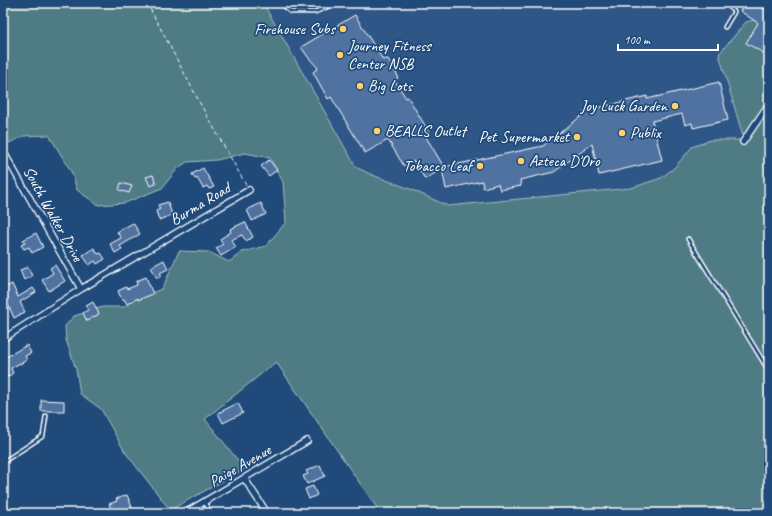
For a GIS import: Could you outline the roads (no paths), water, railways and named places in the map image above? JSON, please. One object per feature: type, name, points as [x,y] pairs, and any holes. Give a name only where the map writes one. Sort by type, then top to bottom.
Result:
[{"type":"street","points":[[743,142],[769,104]]},
{"type":"street","name":"South Walker Drive","points":[[3,151],[81,289]]},
{"type":"street","name":"Burma Road","points":[[4,336],[249,190]]},
{"type":"street","name":"Paige Avenue","points":[[185,513],[307,441]]},
{"type":"street","points":[[244,478],[267,513]]},
{"type":"lane","points":[[284,3],[286,8],[291,12],[315,12],[327,7]]},
{"type":"lane","points":[[725,27],[734,12],[727,3]]},
{"type":"lane","points":[[688,239],[769,371]]},
{"type":"lane","points":[[3,462],[43,436],[46,425],[46,416]]},
{"type":"lane","points":[[204,502],[210,513]]},
{"type":"place","name":"Firehouse Subs","points":[[343,29]]},
{"type":"place","name":"Journey Fitness Center NSB","points":[[340,55]]},
{"type":"place","name":"Big Lots","points":[[360,86]]},
{"type":"place","name":"Joy Luck Garden","points":[[675,106]]},
{"type":"place","name":"BEALLS Outlet","points":[[377,131]]},
{"type":"place","name":"Publix","points":[[622,133]]},
{"type":"place","name":"Pet Supermarket","points":[[577,137]]},
{"type":"place","name":"Azteca D'Oro","points":[[521,161]]},
{"type":"place","name":"Tobacco Leaf","points":[[480,166]]}]
